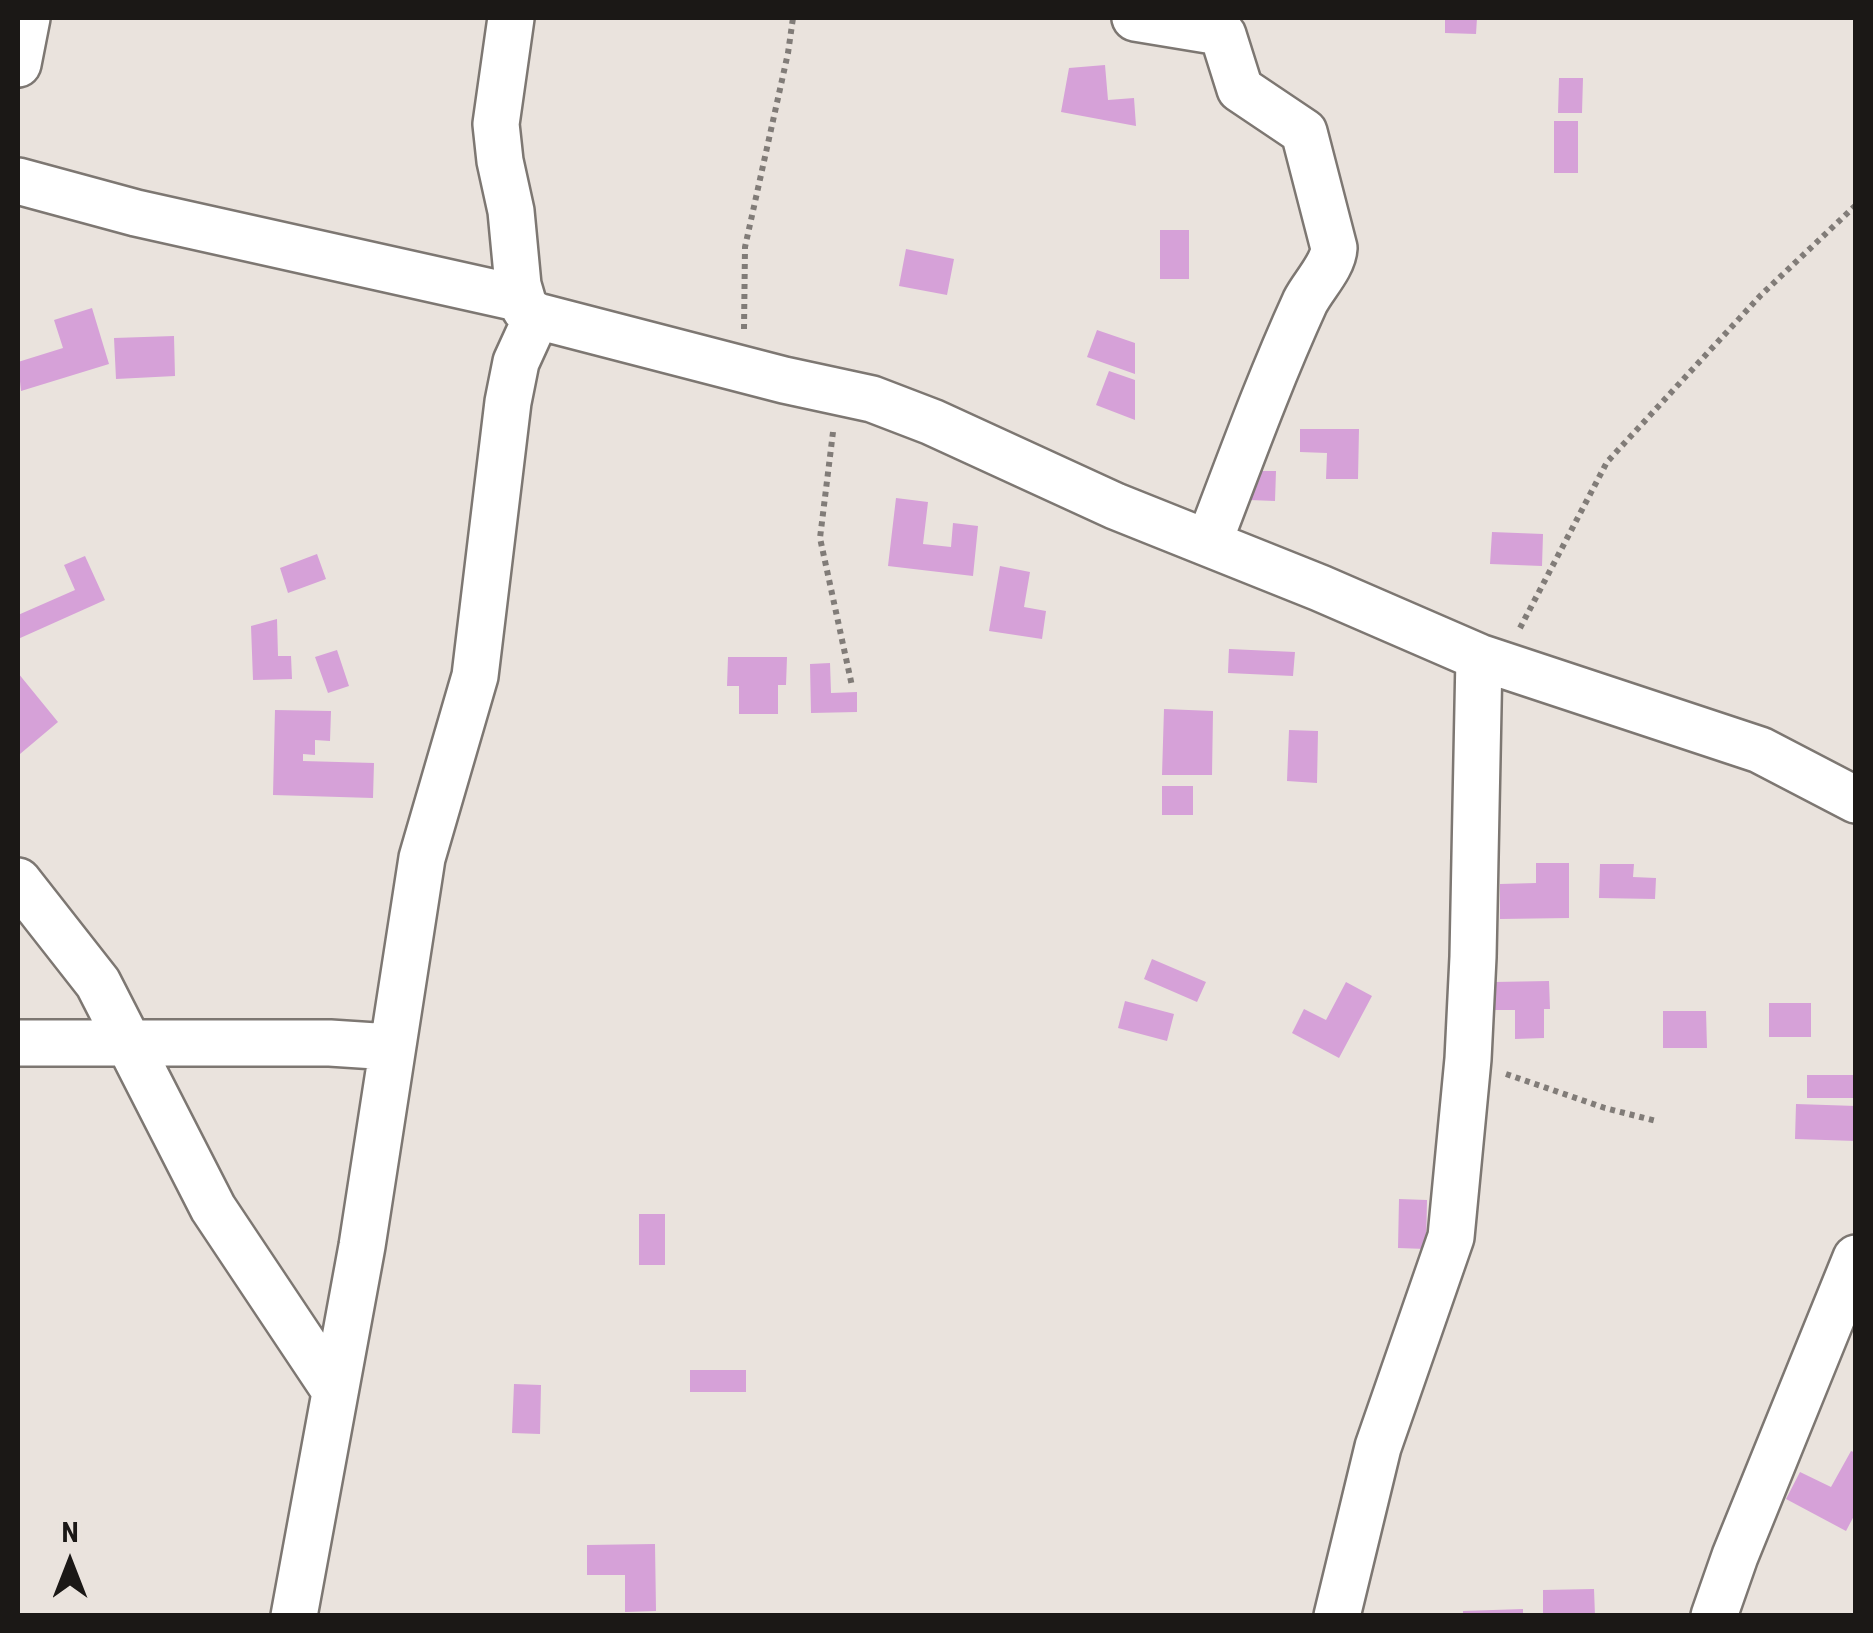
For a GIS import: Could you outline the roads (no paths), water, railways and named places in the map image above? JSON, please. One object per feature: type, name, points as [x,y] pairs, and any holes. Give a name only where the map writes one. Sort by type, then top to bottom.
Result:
[{"type":"street","points":[[18,64],[28,18]]},
{"type":"street","points":[[294,1616],[362,1246],[422,858],[475,676],[508,402],[529,308],[496,124],[510,18]]},
{"type":"street","points":[[1135,18],[1214,30],[1223,35],[1240,89],[1304,132],[1334,248],[1334,255],[1312,289],[1268,383],[1209,542]]},
{"type":"street","points":[[18,180],[136,213],[529,308],[745,370],[872,399],[932,422],[1115,506],[1490,661],[1760,750],[1856,800]]},
{"type":"street","points":[[1337,1616],[1378,1447],[1451,1236],[1468,1059],[1490,661]]},
{"type":"street","points":[[18,880],[98,983],[213,1208],[335,1391]]},
{"type":"street","points":[[18,1043],[330,1043],[391,1047]]},
{"type":"street","points":[[1714,1616],[1734,1556],[1856,1258]]}]
